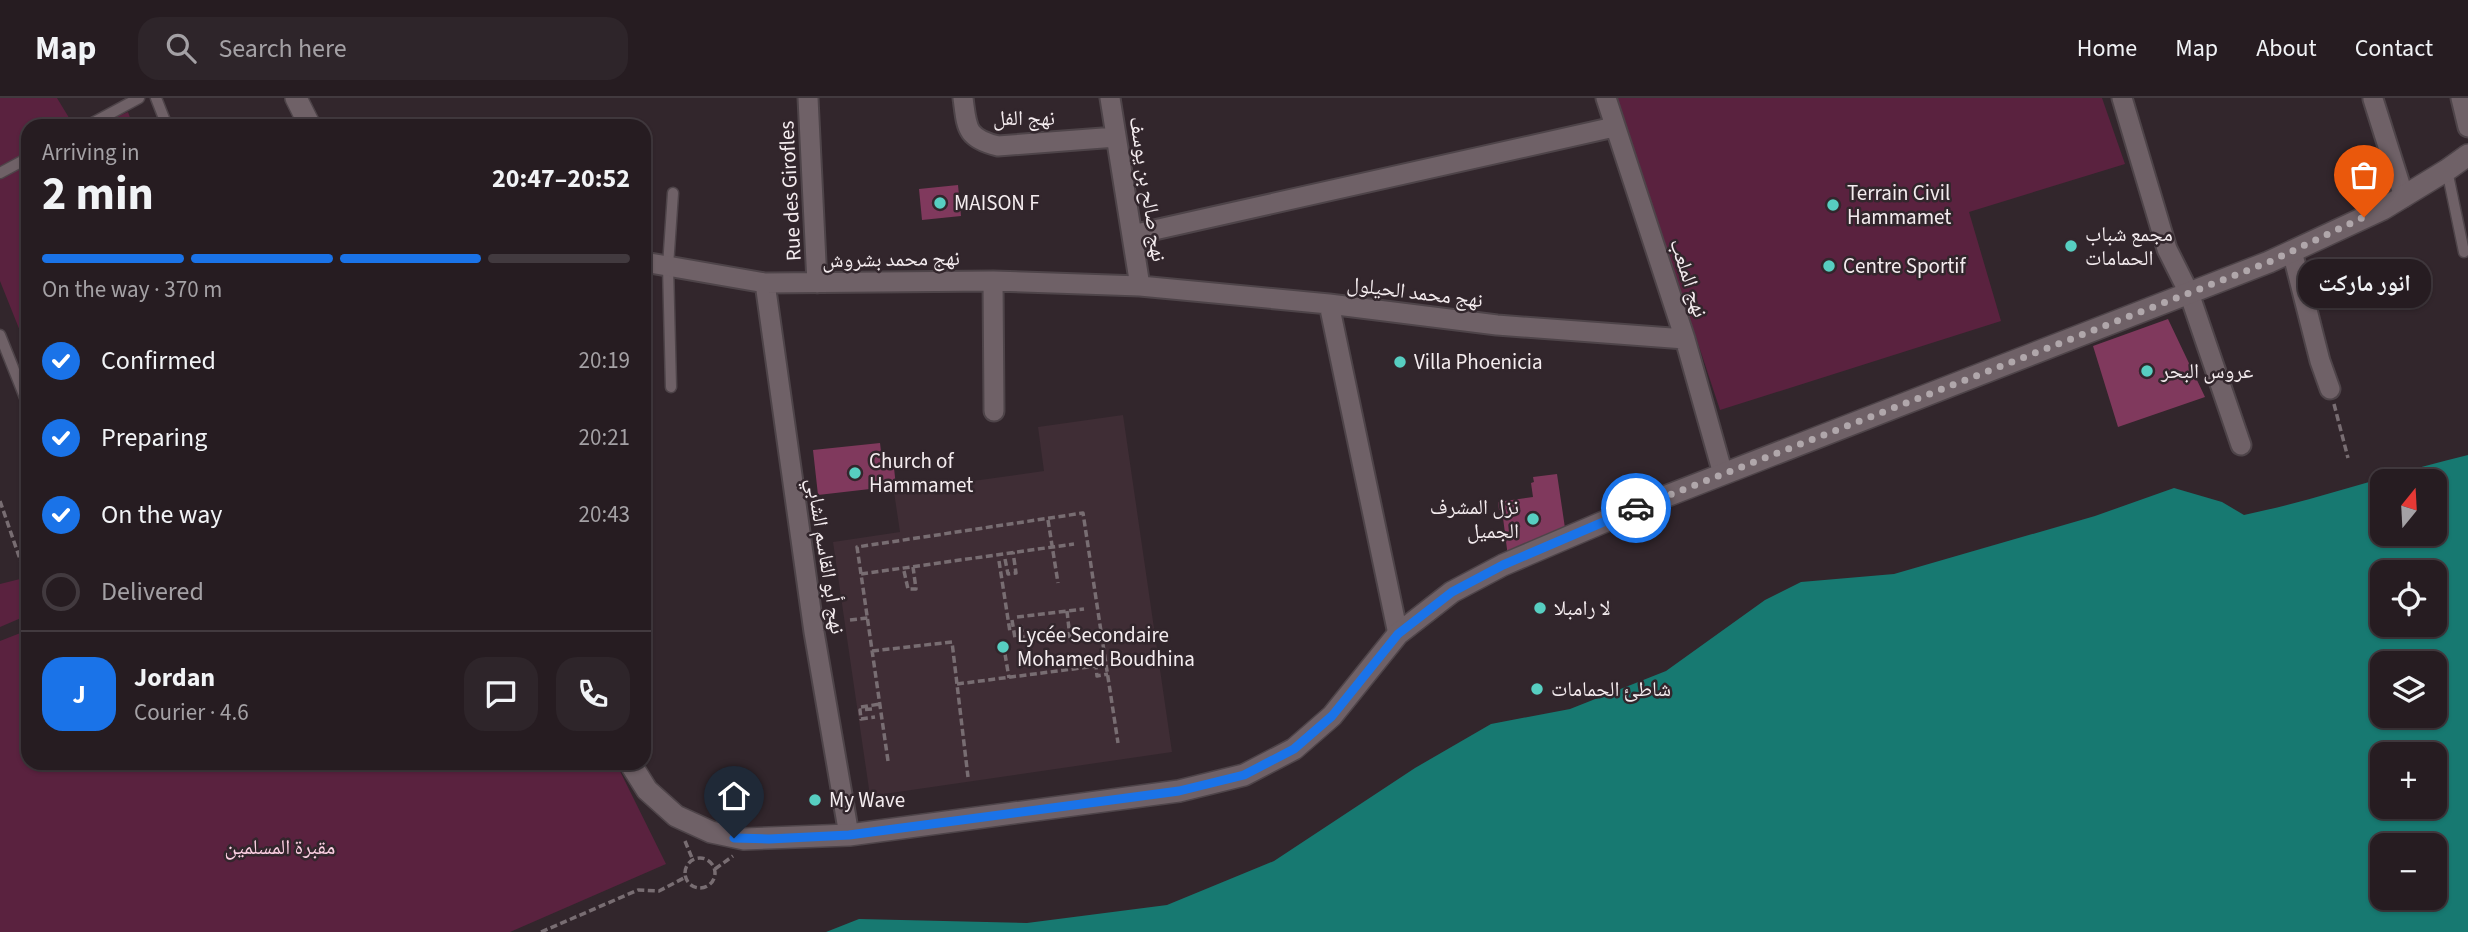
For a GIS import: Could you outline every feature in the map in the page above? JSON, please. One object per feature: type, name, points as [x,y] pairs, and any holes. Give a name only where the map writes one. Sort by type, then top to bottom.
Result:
[{"type":"street","points":[[296,98],[306,119]]},
{"type":"street","name":"Rue des Girofles","points":[[808,98],[817,283]]},
{"type":"street","name":"نهج الفل","points":[[963,98],[967,128],[973,136],[988,144],[998,146],[1116,137]]},
{"type":"street","name":"نهج صالح بن يوسف","points":[[1110,98],[1140,286]]},
{"type":"street","name":"نهج الملعب","points":[[1606,98],[1685,340],[1723,474]]},
{"type":"street","points":[[2122,98],[2167,249],[2189,293],[2241,445]]},
{"type":"street","points":[[2460,98],[2468,127]]},
{"type":"street","points":[[2373,99],[2404,197]]},
{"type":"street","points":[[1132,235],[1614,127]]},
{"type":"street","points":[[634,770],[647,790],[676,816],[711,832],[734,838],[757,839],[849,835],[1179,791],[1244,775],[1294,749],[1332,716],[1398,634],[1452,592],[1503,565],[1641,506],[2292,251],[2404,197],[2468,155]]},
{"type":"street","points":[[2292,251],[2316,348],[2330,388]]},
{"type":"street","name":"نهج محمد بشروش","points":[[651,263],[765,283],[993,281],[1140,286]]},
{"type":"street","points":[[993,281],[994,411]]},
{"type":"street","name":"نهج أبو القاسم الشابي","points":[[765,283],[812,619],[849,835]]},
{"type":"street","name":"نهج محمد الحيلول","points":[[1140,286],[1329,304],[1497,325],[1685,340]]},
{"type":"street","points":[[1329,304],[1398,634]]},
{"type":"lane","points":[[100,119],[139,98]]},
{"type":"lane","points":[[156,98],[164,119]]},
{"type":"lane","points":[[0,173],[21,162]]},
{"type":"lane","points":[[2447,170],[2464,253]]},
{"type":"lane","points":[[671,387],[668,266],[673,193]]},
{"type":"lane","points":[[0,335],[21,388]]},
{"type":"path","points":[[2330,388],[2348,458]]},
{"type":"path","points":[[0,501],[21,554]]},
{"type":"path","points":[[888,761],[857,547],[1083,513],[1118,743]]},
{"type":"path","points":[[1048,519],[1058,583]]},
{"type":"path","points":[[861,573],[1074,544]]},
{"type":"path","points":[[1005,559],[1008,574],[1016,573],[1013,552]]},
{"type":"path","points":[[999,561],[1010,632]]},
{"type":"path","points":[[904,571],[908,589],[916,589],[913,567]]},
{"type":"path","points":[[1020,622],[1023,637],[1016,638],[1015,618],[1084,609]]},
{"type":"path","points":[[1067,611],[1070,638]]},
{"type":"path","points":[[850,620],[868,618]]},
{"type":"path","points":[[872,651],[952,642],[968,777]]},
{"type":"path","points":[[1005,654],[1009,678]]},
{"type":"path","points":[[957,684],[1096,666],[1097,676],[1108,674]]},
{"type":"path","points":[[861,706],[880,704]]},
{"type":"path","points":[[872,709],[860,710],[861,719],[875,717]]},
{"type":"path","points":[[692,858],[706,859],[715,869],[711,884],[703,887],[696,888],[684,878],[687,862],[692,858]]},
{"type":"path","points":[[541,932],[638,890],[659,891],[684,878]]},
{"type":"shaded area","name":"Lycée Secondaire Mohamed Boudhina","points":[[1123,415],[1172,752],[870,796],[833,542],[900,532],[894,492],[1044,471],[1038,427]]},
{"type":"shaded area","points":[[2468,455],[2468,932],[826,932],[859,919],[1027,923],[1167,905],[1274,861],[1415,768],[1491,724],[1570,709],[1666,671],[1765,600],[1801,582],[1894,574],[2095,516],[2174,488],[2222,502],[2244,515],[2370,482],[2370,546],[2447,546],[2447,469],[2415,469]]},
{"type":"green space","points":[[0,98],[57,98],[70,119],[21,119],[21,334],[0,281]]},
{"type":"green space","name":"Centre Sportif","points":[[1617,98],[2102,98],[2125,164],[1969,212],[2001,321],[1720,410]]},
{"type":"green space","points":[[128,112],[130,119],[112,119]]},
{"type":"green space","points":[[21,579],[21,618],[0,627],[0,584]]},
{"type":"green space","name":"مقبرة المسلمين","points":[[21,633],[21,770],[619,770],[666,864],[510,932],[0,932],[0,641]]},
{"type":"building","name":"MAISON F","points":[[958,185],[961,216],[922,220],[919,189]]},
{"type":"building","name":"عروس البحر","points":[[2168,319],[2205,397],[2118,427],[2093,346]]},
{"type":"building","name":"Church of Hammamet","points":[[880,443],[882,460],[893,459],[896,486],[818,495],[813,450]]},
{"type":"building","name":"نزل المشرف الجميل","points":[[1557,474],[1565,528],[1508,557],[1502,510],[1499,510],[1498,502],[1533,497],[1533,477]]},
{"type":"way so far","points":[[1636,508],[2269,262],[2364,217]]},
{"type":"place","name":"MAISON F","points":[[940,203]]},
{"type":"place","name":"Terrain Civil Hammamet","points":[[1833,205]]},
{"type":"place","name":"انور ماركت","points":[[2364,217]]},
{"type":"place","name":"مجمع شباب الحمامات","points":[[2071,246]]},
{"type":"place","name":"Centre Sportif","points":[[1829,266]]},
{"type":"place","name":"Villa Phoenicia","points":[[1400,362]]},
{"type":"place","name":"عروس البحر","points":[[2147,371]]},
{"type":"place","name":"Church of Hammamet","points":[[855,473]]},
{"type":"place","name":"نزل المشرف الجميل","points":[[1533,519]]},
{"type":"place","name":"لا رامبلا","points":[[1540,608]]},
{"type":"place","name":"Lycée Secondaire Mohamed Boudhina","points":[[1003,647]]},
{"type":"place","name":"شاطئ الحمامات","points":[[1537,689]]},
{"type":"place","name":"My Wave","points":[[815,800]]},
{"type":"route","points":[[734,838],[849,835],[1179,791],[1244,775],[1294,749],[1332,716],[1398,634],[1452,592],[1503,565],[1636,508]]}]
